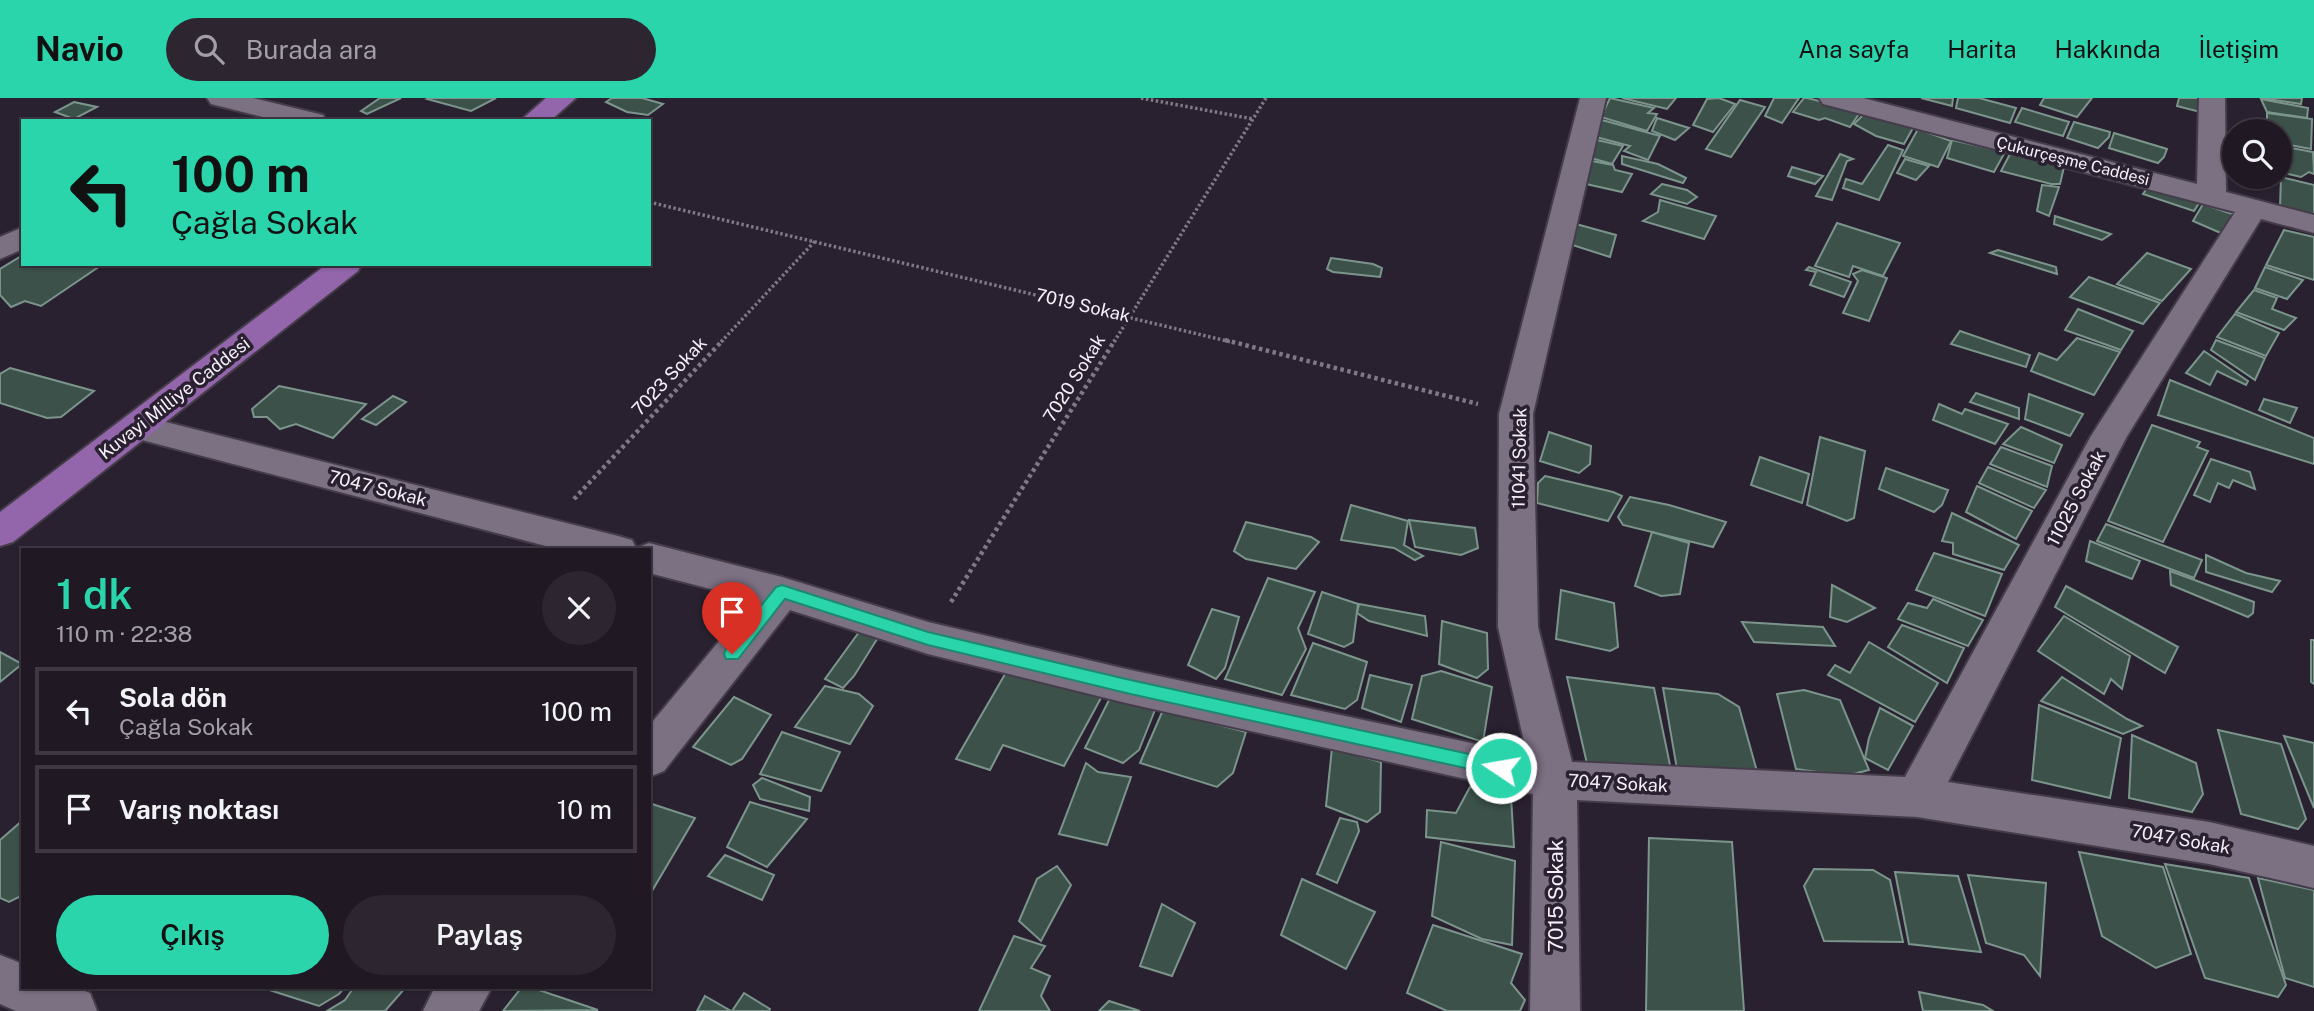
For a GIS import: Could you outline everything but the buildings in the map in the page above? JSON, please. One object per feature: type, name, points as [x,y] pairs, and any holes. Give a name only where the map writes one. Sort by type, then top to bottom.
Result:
[{"type":"main road","points":[[536,119],[563,98]]},
{"type":"main road","name":"Kuvayi Milliye Caddesi","points":[[0,531],[344,266]]},
{"type":"street","name":"11041 Sokak","points":[[1555,780],[1518,626],[1516,414],[1592,98]]},
{"type":"street","name":"Çukurçeşme Caddesi","points":[[1832,98],[2314,224]]},
{"type":"street","points":[[2211,98],[2211,196]]},
{"type":"street","points":[[211,119],[229,100],[305,119]]},
{"type":"street","name":"11025 Sokak","points":[[1917,797],[2109,436],[2252,209]]},
{"type":"street","points":[[0,250],[21,237]]},
{"type":"street","name":"7047 Sokak","points":[[138,427],[610,548]]},
{"type":"street","name":"7047 Sokak","points":[[651,559],[782,592],[928,638],[1126,686],[1555,780],[1917,797],[2209,843],[2314,867]]},
{"type":"street","points":[[651,756],[782,592]]},
{"type":"street","name":"7015 Sokak","points":[[1555,780],[1555,1011]]},
{"type":"street","points":[[0,979],[56,1008]]},
{"type":"street","points":[[447,1011],[465,989]]},
{"type":"path","points":[[1141,98],[1253,119]]},
{"type":"path","name":"7020 Sokak","points":[[928,638],[1266,98]]},
{"type":"path","name":"7019 Sokak","points":[[651,202],[1129,316],[1516,414]]},
{"type":"path","name":"7023 Sokak","points":[[545,531],[815,241]]},
{"type":"route","points":[[732,654],[782,592],[928,638],[1126,686],[1501,768]]}]
